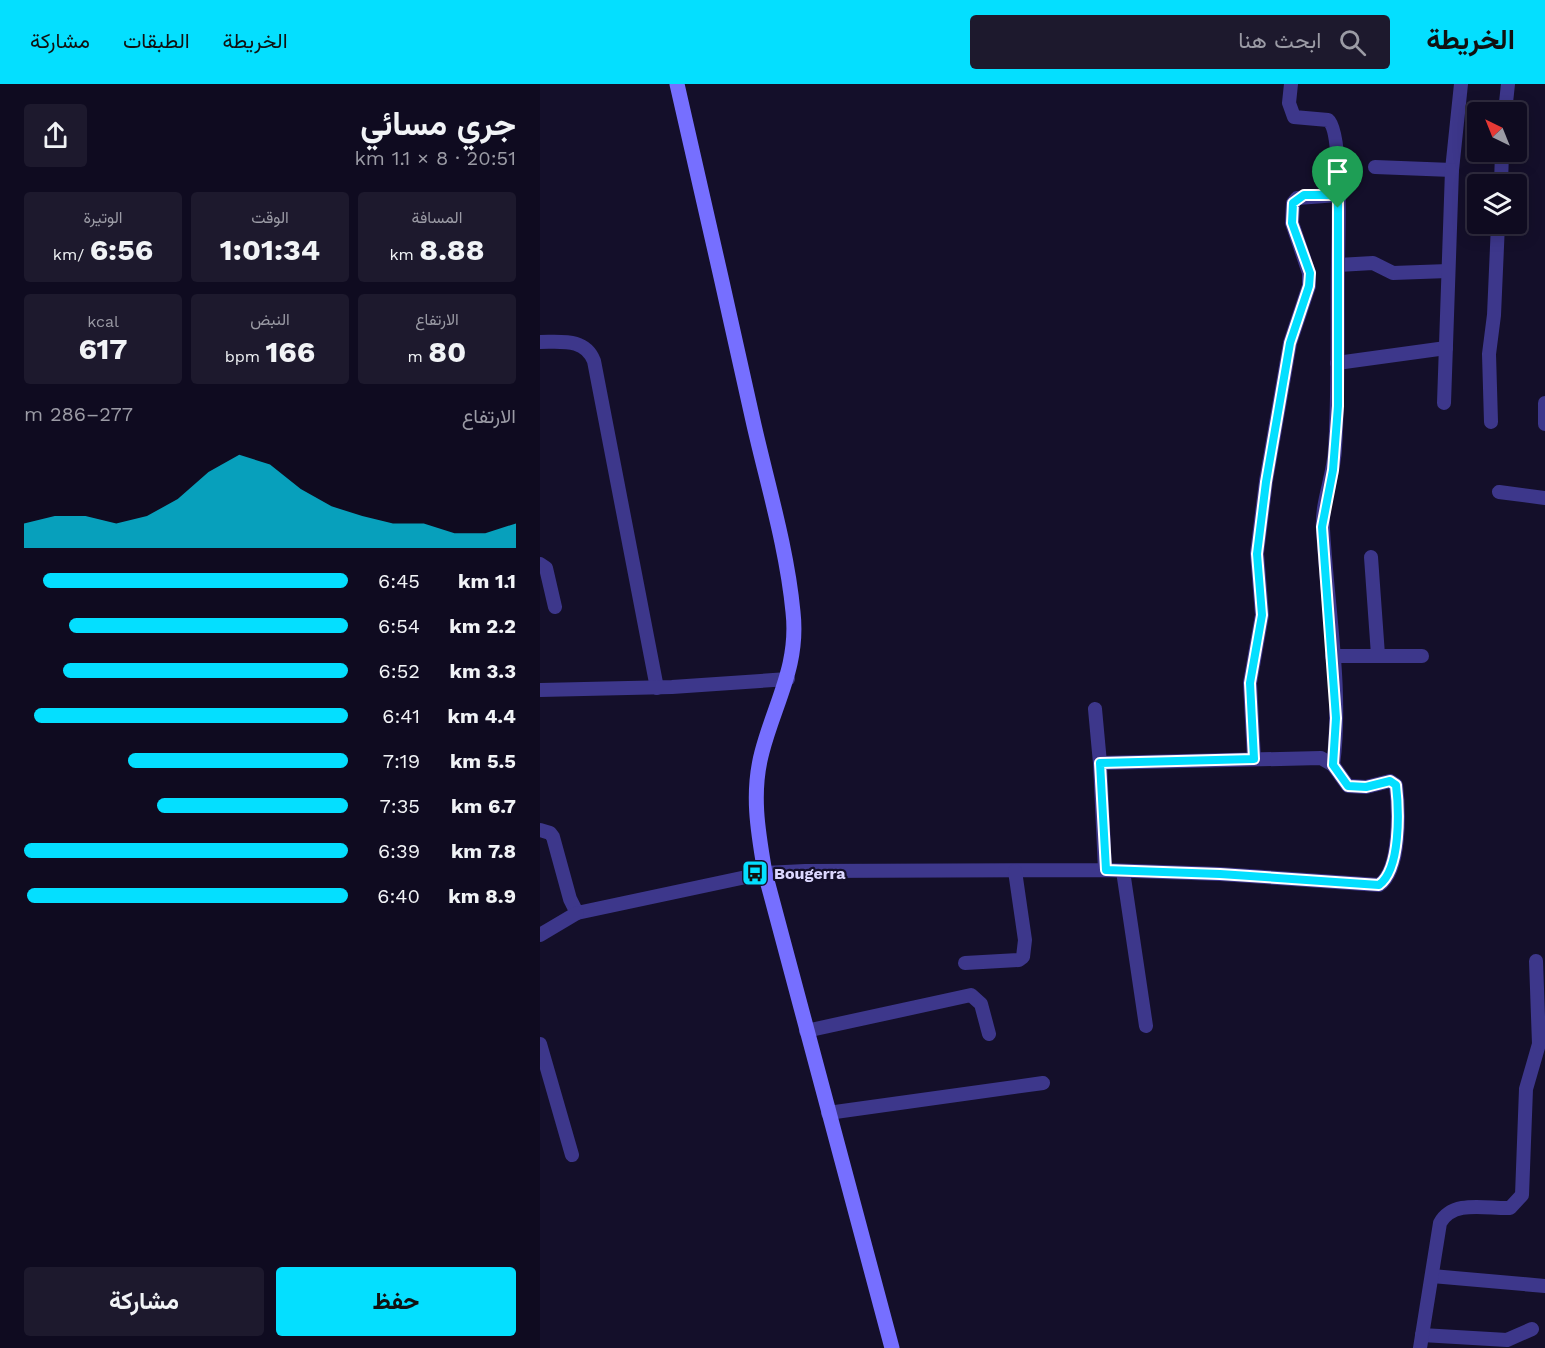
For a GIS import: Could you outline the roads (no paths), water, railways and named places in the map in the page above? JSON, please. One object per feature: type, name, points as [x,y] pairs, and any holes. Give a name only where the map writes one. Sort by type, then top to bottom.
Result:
[{"type":"main road","points":[[677,84],[789,588],[794,638],[788,679],[762,752],[756,790],[756,821],[765,873],[892,1348]]},
{"type":"street","points":[[1291,84],[1288,103],[1294,117],[1328,120],[1334,127],[1338,195],[1335,452],[1322,527],[1336,718],[1333,765]]},
{"type":"street","points":[[1444,403],[1452,170],[1461,84]]},
{"type":"street","points":[[1506,102],[1508,84]]},
{"type":"street","points":[[1375,167],[1452,170]]},
{"type":"street","points":[[1254,759],[1250,683],[1262,615],[1257,564],[1260,533],[1290,343],[1309,286],[1310,273],[1291,214],[1297,198],[1338,195]]},
{"type":"street","points":[[1491,422],[1489,346],[1494,315],[1498,234]]},
{"type":"street","points":[[1338,265],[1373,263],[1393,273],[1448,271]]},
{"type":"street","points":[[540,342],[577,343],[591,351],[657,688]]},
{"type":"street","points":[[1337,363],[1446,348]]},
{"type":"street","points":[[1545,403],[1545,424]]},
{"type":"street","points":[[1499,492],[1545,498]]},
{"type":"street","points":[[1371,557],[1378,655]]},
{"type":"street","points":[[540,564],[546,568],[555,607]]},
{"type":"street","points":[[1332,656],[1422,656]]},
{"type":"street","points":[[540,690],[657,688],[788,679]]},
{"type":"street","points":[[1095,709],[1106,870]]},
{"type":"street","points":[[540,935],[577,913],[765,873],[1106,870],[1220,874],[1379,885],[1388,875],[1396,848],[1396,785],[1390,781],[1366,787],[1348,786],[1333,765],[1321,758],[1100,763]]},
{"type":"street","points":[[540,830],[550,833],[553,837],[570,898],[577,913]]},
{"type":"street","points":[[964,963],[1018,960],[1023,957],[1025,940],[1015,871]]},
{"type":"street","points":[[1123,871],[1146,1026]]},
{"type":"street","points":[[1532,1329],[1507,1340],[1421,1342],[1440,1223],[1444,1216],[1459,1208],[1510,1208],[1522,1195],[1526,1089],[1539,1044],[1536,962]]},
{"type":"street","points":[[806,1031],[971,995],[981,1005],[989,1034]]},
{"type":"street","points":[[540,1044],[545,1083],[572,1155]]},
{"type":"street","points":[[828,1113],[1043,1083]]},
{"type":"street","points":[[1432,1276],[1545,1286]]},
{"type":"place","name":"Bougerra","points":[[755,873]]}]
